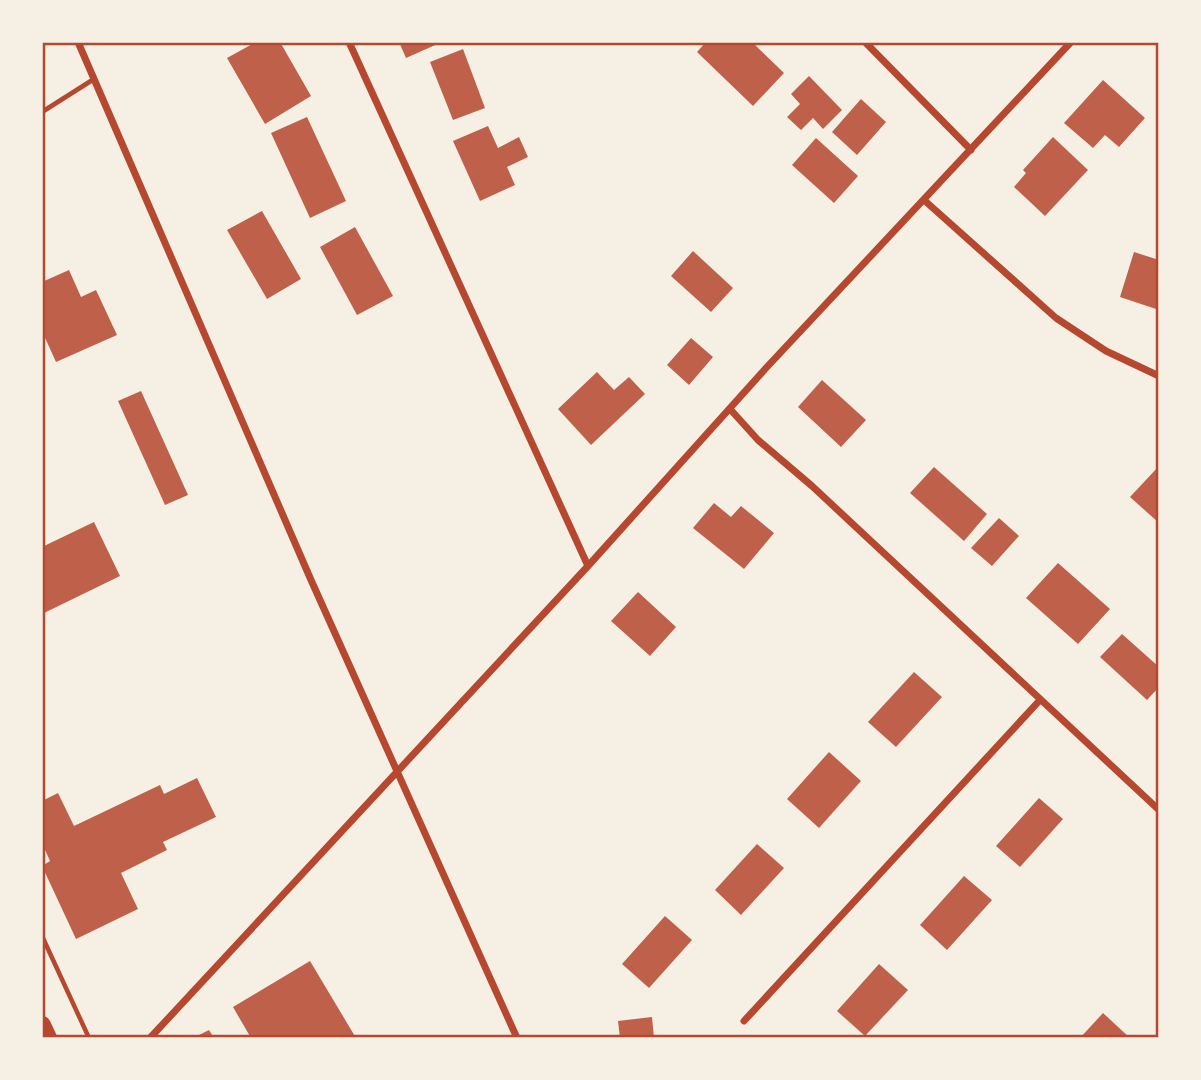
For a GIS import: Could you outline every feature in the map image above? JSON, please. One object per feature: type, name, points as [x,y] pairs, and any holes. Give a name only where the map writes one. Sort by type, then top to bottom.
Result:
[{"type":"main road","points":[[42,1025],[48,1038]]},
{"type":"street","points":[[78,42],[299,554],[517,1038]]},
{"type":"street","points":[[349,42],[588,566]]},
{"type":"street","points":[[865,42],[971,150]]},
{"type":"street","points":[[150,1038],[398,773],[730,409],[1071,42]]},
{"type":"street","points":[[924,200],[1056,318],[1106,351],[1159,376]]},
{"type":"street","points":[[730,409],[758,440],[812,486],[1159,810]]},
{"type":"street","points":[[744,1021],[1040,699]]},
{"type":"lane","points":[[42,112],[94,79]]},
{"type":"path","points":[[42,936],[89,1038]]},
{"type":"building","points":[[256,42],[280,42],[311,96],[265,124],[227,58]]},
{"type":"building","points":[[399,42],[442,42],[406,58]]},
{"type":"building","points":[[706,42],[752,42],[784,73],[753,106],[697,52]]},
{"type":"building","points":[[463,49],[485,108],[453,120],[430,62]]},
{"type":"building","points":[[809,76],[842,110],[823,129],[813,118],[801,130],[787,117],[800,104],[791,94]]},
{"type":"building","points":[[1103,80],[1145,118],[1119,147],[1105,135],[1093,148],[1064,123]]},
{"type":"building","points":[[861,99],[886,122],[857,155],[832,132]]},
{"type":"building","points":[[307,117],[346,201],[310,218],[271,133]]},
{"type":"building","points":[[488,126],[498,148],[519,137],[528,157],[507,167],[515,185],[480,201],[453,141]]},
{"type":"building","points":[[1053,137],[1088,170],[1045,216],[1014,187],[1026,173],[1023,170]]},
{"type":"building","points":[[816,138],[858,176],[834,203],[792,165]]},
{"type":"building","points":[[262,211],[301,279],[267,299],[227,230]]},
{"type":"building","points":[[355,227],[393,296],[357,315],[320,247]]},
{"type":"building","points":[[693,251],[733,288],[711,312],[671,276]]},
{"type":"building","points":[[1134,252],[1159,260],[1159,310],[1120,297]]},
{"type":"building","points":[[69,270],[81,297],[96,290],[117,335],[56,362],[42,331],[42,282]]},
{"type":"building","points":[[691,338],[713,357],[689,385],[667,365]]},
{"type":"building","points":[[597,372],[614,390],[629,377],[645,394],[591,445],[558,409]]},
{"type":"building","points":[[822,380],[866,420],[841,447],[798,407]]},
{"type":"building","points":[[141,391],[188,495],[165,505],[118,401]]},
{"type":"building","points":[[1159,466],[1159,523],[1130,497]]},
{"type":"building","points":[[934,467],[987,514],[964,541],[910,493]]},
{"type":"building","points":[[714,503],[731,517],[741,506],[774,533],[744,569],[693,528]]},
{"type":"building","points":[[999,518],[1019,536],[992,566],[971,548]]},
{"type":"building","points":[[94,522],[120,576],[42,614],[42,547]]},
{"type":"building","points":[[1058,563],[1110,609],[1078,644],[1026,598]]},
{"type":"building","points":[[638,592],[676,627],[650,656],[611,621]]},
{"type":"building","points":[[1122,634],[1159,667],[1159,687],[1147,700],[1100,657]]},
{"type":"building","points":[[914,672],[942,697],[896,747],[868,722]]},
{"type":"building","points":[[829,752],[861,781],[819,828],[787,799]]},
{"type":"building","points":[[197,778],[216,817],[163,842],[167,850],[121,873],[138,909],[76,939],[42,866],[50,861],[42,843],[42,801],[58,793],[74,826],[160,785],[164,794]]},
{"type":"building","points":[[1039,798],[1063,819],[1020,867],[996,846]]},
{"type":"building","points":[[757,844],[784,868],[741,915],[715,890]]},
{"type":"building","points":[[964,876],[992,900],[947,950],[920,925]]},
{"type":"building","points":[[665,916],[692,940],[649,988],[622,964]]},
{"type":"building","points":[[310,961],[356,1038],[251,1038],[233,1007]]},
{"type":"building","points":[[879,964],[908,990],[865,1036],[837,1011]]},
{"type":"building","points":[[1103,1013],[1130,1038],[1080,1038]]},
{"type":"building","points":[[652,1017],[654,1038],[620,1038],[618,1021]]},
{"type":"building","points":[[209,1030],[214,1038],[193,1038]]}]
